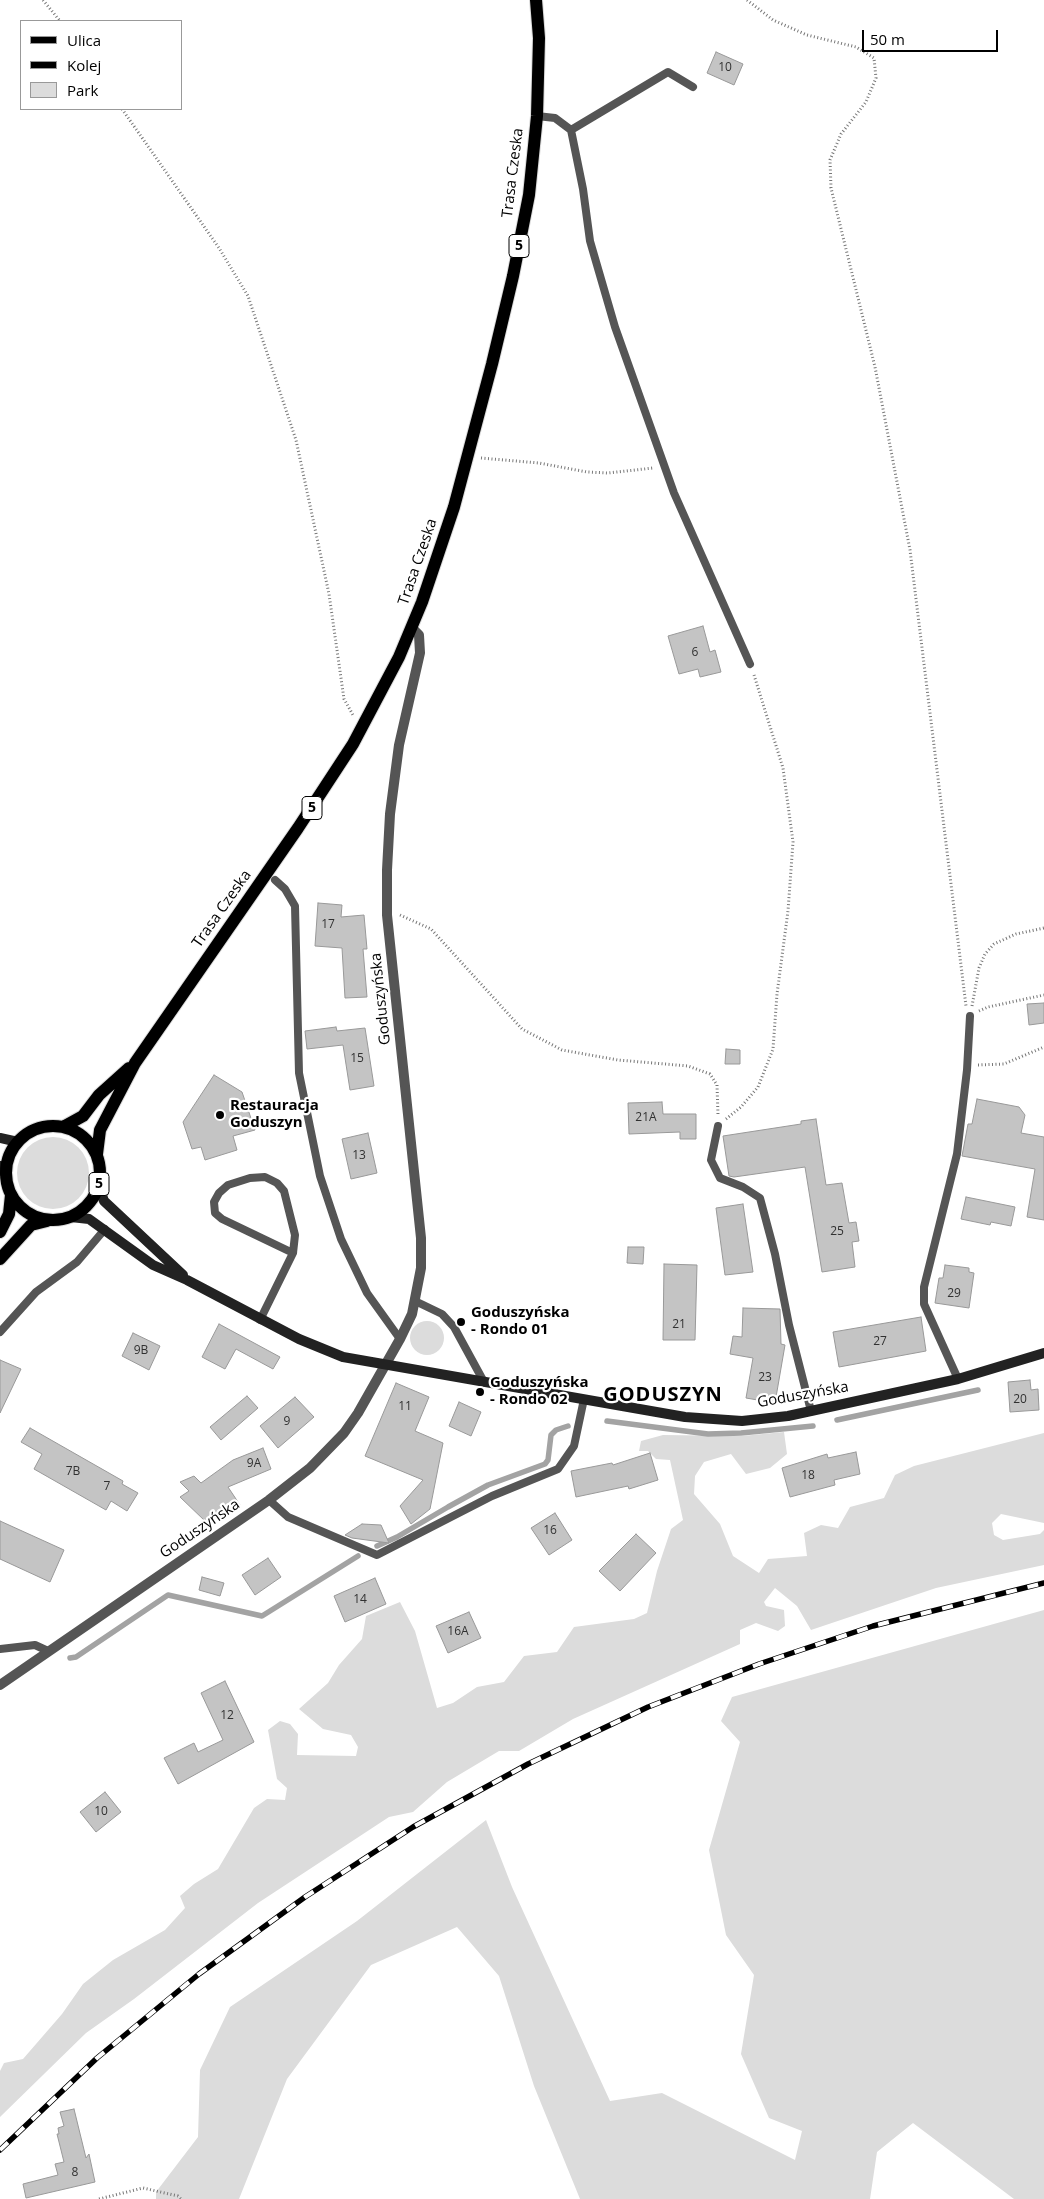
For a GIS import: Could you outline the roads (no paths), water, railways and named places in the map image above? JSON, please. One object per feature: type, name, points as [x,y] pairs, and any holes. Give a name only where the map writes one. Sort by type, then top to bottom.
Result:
[{"type":"main road","name":"Trasa Czeska","points":[[97,1154],[100,1130],[134,1063],[335,772],[378,700],[412,628],[437,559],[468,456],[514,276],[529,195],[537,116],[539,38],[536,0]]},
{"type":"main road","name":"Trasa Czeska","points":[[63,1127],[83,1116],[99,1096],[134,1063]]},
{"type":"main road","name":"5","points":[[0,1259],[31,1225],[47,1220],[71,1217],[91,1202],[99,1187],[101,1171],[97,1154],[83,1136],[63,1127],[38,1128],[18,1142]]},
{"type":"main road","points":[[18,1142],[3,1170],[11,1195],[26,1212],[47,1220]]},
{"type":"main road","points":[[0,1232],[9,1214],[11,1195]]},
{"type":"street","name":"Goduszyńska","points":[[0,1685],[269,1500],[310,1468],[344,1433],[371,1392],[400,1339],[415,1301],[421,1268],[421,1238],[387,915],[387,870],[399,745],[420,653],[419,636],[412,628]]},
{"type":"street","points":[[0,1138],[18,1142]]},
{"type":"street","name":"Goduszyńska","points":[[99,1187],[104,1202],[132,1230],[163,1255],[187,1280]]},
{"type":"street","name":"Goduszyńska","points":[[71,1217],[89,1219],[153,1265],[187,1280],[260,1320],[321,1349],[344,1357],[385,1366],[713,1420],[765,1419],[811,1411],[958,1379],[1043,1354]]},
{"type":"lane","points":[[571,130],[668,72],[693,87]]},
{"type":"lane","points":[[537,116],[555,118],[571,130],[593,251],[614,327],[674,493],[750,664]]},
{"type":"lane","points":[[275,880],[285,889],[295,906],[299,1073],[320,1176],[341,1239],[367,1293],[400,1339]]},
{"type":"lane","points":[[958,1379],[924,1304],[924,1287],[957,1154],[967,1065],[970,1016]]},
{"type":"lane","points":[[718,1126],[711,1160],[720,1178],[743,1187],[760,1198],[775,1254],[789,1325],[811,1411]]},
{"type":"lane","points":[[260,1320],[293,1253],[295,1235],[284,1191],[277,1182],[265,1178],[250,1178],[228,1185],[219,1193],[214,1202],[214,1208],[215,1213],[222,1219],[293,1253]]},
{"type":"lane","points":[[0,1332],[36,1292],[77,1262],[105,1229]]},
{"type":"lane","points":[[415,1301],[442,1314],[454,1327],[484,1382]]},
{"type":"lane","points":[[269,1500],[288,1517],[377,1555],[492,1496],[558,1470],[574,1446],[584,1399]]},
{"type":"lane","points":[[0,1649],[35,1645],[48,1651]]},
{"type":"waterway","points":[[837,1420],[978,1390]]},
{"type":"waterway","points":[[607,1421],[708,1434],[741,1433],[813,1426]]},
{"type":"waterway","points":[[377,1546],[397,1537],[488,1485],[545,1464],[548,1460],[551,1435],[556,1430],[568,1426]]},
{"type":"waterway","points":[[70,1658],[76,1657],[168,1595],[262,1616],[358,1556]]},
{"type":"railway","points":[[0,2150],[97,2058],[199,1974],[305,1897],[413,1827],[528,1764],[648,1707],[759,1664],[873,1626],[1044,1583]]},
{"type":"place","name":"Restauracja Goduszyn","points":[[220,1115]]},
{"type":"place","name":"Goduszyńska - Rondo 01","points":[[461,1322]]},
{"type":"place","name":"Goduszyńska - Rondo 02","points":[[480,1392]]},
{"type":"district","name":"GODUSZYN","points":[[663,1395]]}]
